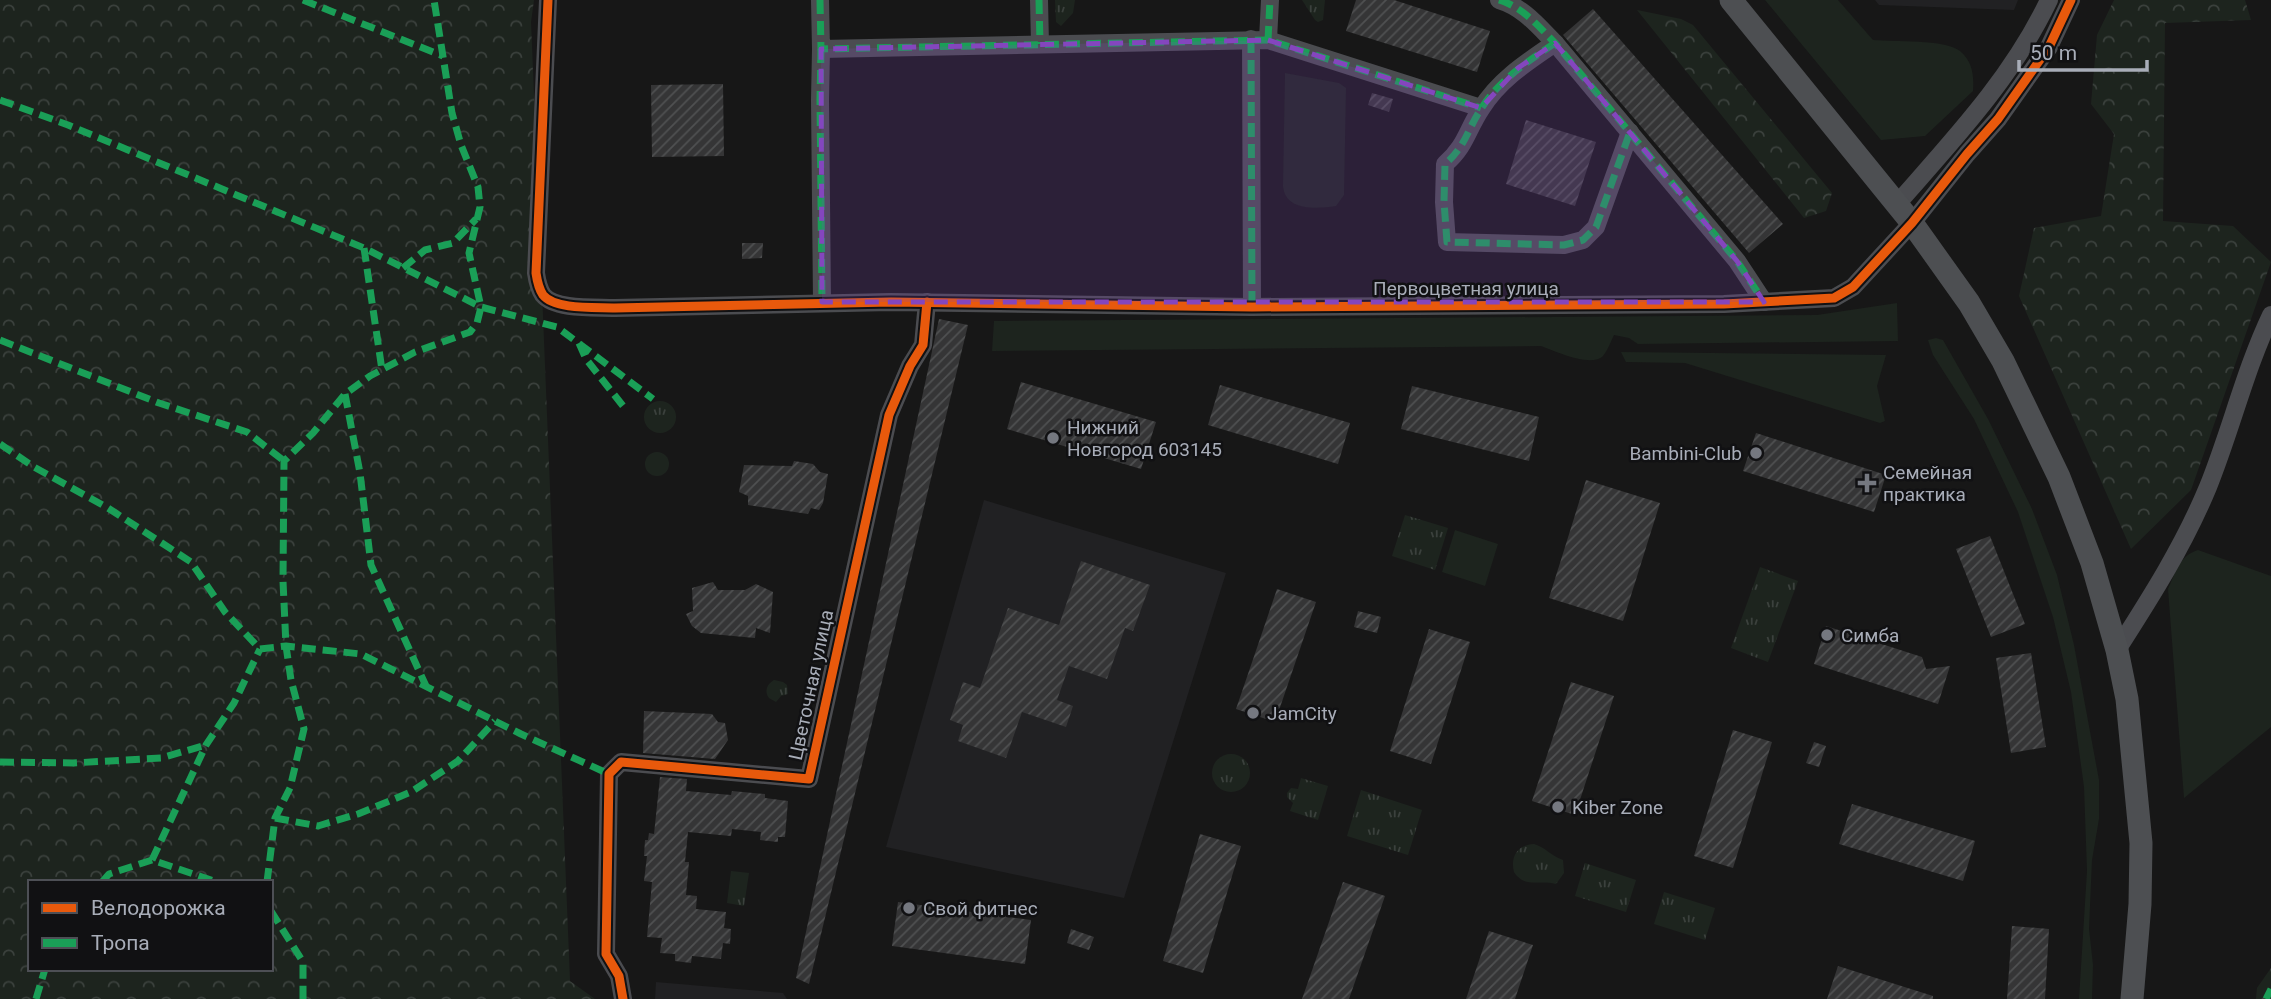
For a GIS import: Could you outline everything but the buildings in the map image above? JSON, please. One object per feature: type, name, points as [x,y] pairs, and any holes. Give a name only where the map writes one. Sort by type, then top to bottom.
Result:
[{"type":"main road","points":[[1731,0],[1912,223],[1969,303],[2003,361],[2059,477],[2092,563],[2117,650],[2127,699],[2141,843],[2140,904],[2132,999]]},
{"type":"street","name":"Первоцветная улица","points":[[548,0],[536,273],[544,296],[552,302],[569,306],[615,308],[822,302],[1252,307],[1724,304],[1834,298],[1853,287],[1912,223],[2024,85],[2049,47],[2071,0]]},
{"type":"street","points":[[820,0],[822,302]]},
{"type":"street","points":[[1039,0],[1040,44]]},
{"type":"street","points":[[1252,307],[1260,39],[1270,0]]},
{"type":"street","points":[[1499,0],[1510,3],[1530,17],[1555,43],[1737,261],[1765,302]]},
{"type":"street","points":[[1897,204],[1996,88],[2049,0]]},
{"type":"street","points":[[821,49],[1260,39],[1481,108]]},
{"type":"street","points":[[1555,43],[1518,68],[1498,87],[1481,108],[1458,153],[1445,164],[1447,242],[1564,245],[1583,240],[1596,227],[1630,132]]},
{"type":"street","name":"Цветочная улица","points":[[623,999],[619,976],[606,954],[609,774],[621,762],[809,779],[889,415],[910,366],[923,345],[928,302]]},
{"type":"street","points":[[2117,650],[2187,536],[2209,485],[2271,315]]},
{"type":"highlighted area","points":[[1268,40],[1481,108],[1518,68],[1555,43],[1737,261],[1764,302],[822,302],[821,49]]},
{"type":"shaded area","points":[[1875,0],[2018,0],[2014,10],[1879,5]]},
{"type":"shaded area","points":[[984,500],[1226,573],[1124,898],[886,847]]},
{"type":"shaded area","points":[[656,982],[783,993],[787,999],[655,999]]},
{"type":"green space","points":[[0,0],[534,0],[531,22],[570,981],[595,999],[0,999]]},
{"type":"green space","points":[[1055,0],[1075,0],[1073,13],[1061,26],[1056,22]]},
{"type":"green space","points":[[1302,0],[1325,0],[1323,20],[1315,20]]},
{"type":"green space","points":[[1765,0],[1838,0],[1873,40],[1943,44],[1953,47],[1964,55],[1970,65],[1973,91],[1925,136],[1881,140]]},
{"type":"green space","points":[[2114,0],[2245,0],[2251,20],[2165,23],[2163,221],[2233,226],[2271,262],[2191,490],[2131,549],[2019,296],[2034,228],[2101,216],[2114,134],[2091,104],[2097,35]]},
{"type":"green space","points":[[1637,10],[1681,19],[1693,25],[1832,193],[1826,211],[1804,218]]},
{"type":"green space","points":[[1285,73],[1339,83],[1346,88],[1344,195],[1336,206],[1303,207],[1289,200],[1285,194]]},
{"type":"green space","points":[[1897,303],[1898,341],[1638,344],[1629,338],[1614,335],[1603,356],[1590,360],[1541,346],[992,351],[994,321],[1817,315]]},
{"type":"green space","points":[[1928,340],[1943,340],[1988,419],[2032,509],[2057,575],[2074,645],[2099,780],[2099,819],[2092,860],[2089,929],[2093,965],[2092,999],[2079,999],[2087,871],[2084,787],[2071,692],[2053,617],[2018,512],[1974,419],[1933,355]]},
{"type":"green space","points":[[1621,352],[1886,355],[1877,386],[1885,421],[1880,423],[1685,363],[1626,362]]},
{"type":"green space","points":[[660,401],[671,406],[676,417],[671,428],[660,433],[649,428],[644,417],[649,406]]},
{"type":"green space","points":[[657,452],[666,455],[669,464],[666,473],[657,476],[648,473],[645,464],[648,455]]},
{"type":"green space","points":[[1405,515],[1448,528],[1435,570],[1392,556]]},
{"type":"green space","points":[[1455,530],[1498,544],[1485,586],[1442,572]]},
{"type":"green space","points":[[2198,550],[2271,576],[2271,727],[2184,798],[2168,589],[2182,560]]},
{"type":"green space","points":[[1760,567],[1798,581],[1768,662],[1731,648]]},
{"type":"green space","points":[[774,680],[787,685],[788,694],[781,696],[776,702],[769,698],[767,693],[768,686]]},
{"type":"green space","points":[[1231,754],[1245,759],[1250,773],[1245,787],[1231,792],[1217,787],[1212,773],[1217,759]]},
{"type":"green space","points":[[1301,778],[1328,786],[1318,820],[1290,811],[1293,803],[1287,793],[1291,788],[1298,789]]},
{"type":"green space","points":[[1361,790],[1422,810],[1408,855],[1347,836]]},
{"type":"green space","points":[[1534,844],[1563,860],[1564,873],[1556,884],[1528,882],[1514,872],[1516,852]]},
{"type":"green space","points":[[1585,863],[1636,880],[1626,912],[1575,896]]},
{"type":"green space","points":[[731,871],[749,873],[744,906],[727,903]]},
{"type":"green space","points":[[1664,892],[1715,908],[1705,940],[1654,924]]},
{"type":"green space","points":[[2271,968],[2271,999],[2256,999],[2257,988]]},
{"type":"marked path","points":[[303,0],[443,56]]},
{"type":"marked path","points":[[267,880],[275,818],[290,788],[304,729],[291,680],[286,646],[283,581],[284,461],[313,433],[345,394],[370,376],[415,352],[470,332],[477,323],[481,307],[469,253],[480,207],[478,187],[461,145],[452,113],[434,0]]},
{"type":"marked path","points":[[820,0],[821,49],[1268,40],[1481,108]]},
{"type":"marked path","points":[[1039,0],[1040,44]]},
{"type":"marked path","points":[[1268,40],[1270,0]]},
{"type":"marked path","points":[[1499,0],[1523,12],[1555,43],[1737,261],[1764,302]]},
{"type":"marked path","points":[[1251,39],[1252,307]]},
{"type":"marked path","points":[[1555,43],[1514,72],[1496,89],[1481,109],[1458,151],[1445,164],[1447,242],[1564,245],[1583,240],[1596,227],[1630,132]]},
{"type":"marked path","points":[[821,49],[822,302]]},
{"type":"marked path","points":[[0,100],[68,125],[364,248],[481,307],[557,327],[653,399]]},
{"type":"marked path","points":[[403,268],[425,250],[453,243],[476,219]]},
{"type":"marked path","points":[[364,248],[382,370]]},
{"type":"marked path","points":[[0,340],[159,403],[247,432],[284,461]]},
{"type":"marked path","points":[[579,343],[586,359],[627,411]]},
{"type":"marked path","points":[[345,394],[360,473],[371,565],[426,686]]},
{"type":"marked path","points":[[0,444],[34,467],[108,508],[191,562],[225,612],[260,649]]},
{"type":"marked path","points":[[260,649],[286,646],[361,654],[521,734],[609,774]]},
{"type":"marked path","points":[[152,860],[206,745],[234,703],[260,649]]},
{"type":"marked path","points":[[275,818],[318,826],[358,814],[411,792],[458,761],[495,721]]},
{"type":"marked path","points":[[0,762],[73,763],[161,758],[206,745]]},
{"type":"marked path","points":[[104,880],[109,874],[152,860],[211,880]]},
{"type":"marked path","points":[[273,914],[303,962],[303,999]]},
{"type":"marked path","points":[[36,999],[44,971]]},
{"type":"marked path","points":[[2266,999],[2271,989]]},
{"type":"cycle path","points":[[548,0],[537,279],[543,295],[557,303],[576,307],[615,308],[891,302],[1252,307],[1724,304],[1834,298],[1853,287],[1912,223],[1998,119],[2049,47],[2071,0]]},
{"type":"cycle path","points":[[623,999],[619,976],[606,954],[609,774],[621,762],[809,779],[889,415],[910,366],[923,345],[927,302]]},
{"type":"place","name":"Нижний Новгород 603145","points":[[1053,438]]},
{"type":"place","name":"Bambini-Club","points":[[1756,453]]},
{"type":"place","name":"Семейная практика","points":[[1867,483]]},
{"type":"place","name":"Симба","points":[[1827,635]]},
{"type":"place","name":"JamCity","points":[[1253,713]]},
{"type":"place","name":"Kiber Zone","points":[[1558,807]]},
{"type":"place","name":"Свой фитнес","points":[[909,908]]}]
